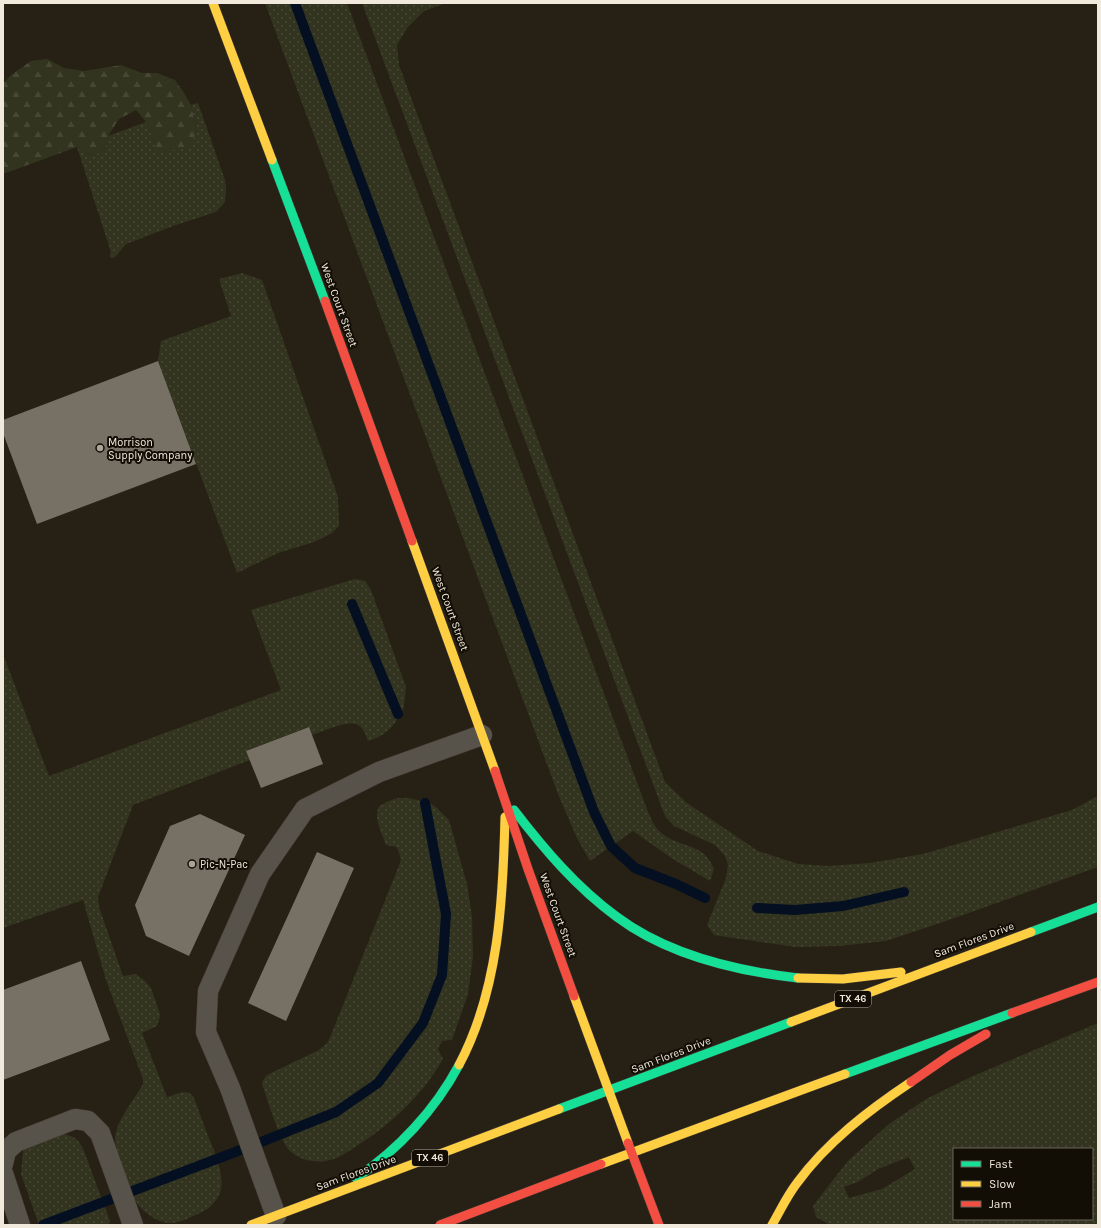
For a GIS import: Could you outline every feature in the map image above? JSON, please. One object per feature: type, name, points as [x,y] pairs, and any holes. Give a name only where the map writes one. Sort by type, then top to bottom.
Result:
[{"type":"main road","name":"West Court Street","points":[[213,3],[293,214],[406,522],[505,798],[528,868],[659,1225]]},
{"type":"main road","points":[[505,798],[549,854],[593,899],[625,923],[657,940],[688,953],[719,964],[753,972],[793,977],[835,979],[932,969]]},
{"type":"main road","points":[[320,1199],[366,1172],[390,1153],[431,1108],[449,1084],[464,1057],[481,1014],[493,968],[504,861],[505,798]]},
{"type":"main road","name":"Sam Flores Drive","points":[[251,1225],[609,1092],[1098,907]]},
{"type":"main road","points":[[440,1225],[631,1152],[1098,982]]},
{"type":"main road","points":[[772,1225],[797,1183],[818,1158],[839,1136],[868,1112],[959,1048],[1042,1002]]},
{"type":"lane","points":[[276,1216],[230,1088],[206,1032],[208,991],[260,874],[305,809],[379,772],[482,735]]},
{"type":"lane","points":[[3,1164],[6,1151],[16,1142],[75,1119],[88,1121],[100,1133],[133,1225]]},
{"type":"lane","points":[[3,1173],[20,1225]]},
{"type":"green space","points":[[265,3],[347,3],[648,812],[654,825],[661,833],[705,855],[714,869],[710,881],[673,859],[633,831],[590,861],[577,838],[558,794]]},
{"type":"green space","points":[[362,3],[446,3],[424,11],[407,28],[397,45],[399,65],[665,782],[687,803],[758,851],[798,864],[829,866],[870,863],[923,854],[1072,810],[1098,796],[1098,867],[886,941],[839,946],[795,947],[714,935],[707,925],[726,878],[728,865],[725,856],[715,845],[674,826],[665,816]]},
{"type":"green space","points":[[47,59],[64,68],[84,71],[121,65],[142,73],[157,73],[175,80],[191,105],[197,132],[188,147],[159,153],[146,122],[136,110],[119,119],[108,136],[105,150],[91,156],[77,147],[3,174],[3,84],[11,75],[31,61]]},
{"type":"green space","points":[[198,103],[225,180],[225,202],[216,212],[126,244],[115,257],[111,258],[111,252],[77,147],[91,156],[105,150],[108,136],[146,122],[159,153],[197,132],[191,105]]},
{"type":"green space","points":[[242,273],[262,280],[338,497],[339,526],[332,533],[314,542],[278,553],[237,573],[158,361],[161,341],[231,316],[219,279]]},
{"type":"green space","points":[[355,579],[365,581],[371,590],[406,687],[404,706],[401,715],[400,713],[395,715],[397,720],[384,734],[368,741],[362,728],[354,724],[342,725],[312,735],[308,727],[246,751],[250,760],[133,805],[98,897],[99,907],[123,976],[136,974],[145,981],[151,988],[159,1011],[160,1016],[157,1026],[142,1033],[167,1097],[184,1092],[187,1092],[193,1096],[215,1153],[221,1174],[222,1181],[219,1196],[210,1207],[181,1221],[170,1223],[160,1221],[142,1209],[135,1201],[119,1160],[115,1143],[116,1131],[122,1117],[143,1084],[143,1079],[106,980],[83,900],[3,928],[3,654],[49,776],[281,690],[251,610]]},
{"type":"green space","points":[[398,798],[408,798],[422,801],[425,810],[431,808],[430,803],[449,820],[467,884],[472,917],[473,956],[468,994],[452,1040],[442,1041],[438,1049],[443,1059],[435,1073],[404,1109],[381,1129],[341,1156],[325,1161],[306,1160],[293,1154],[282,1139],[262,1084],[263,1080],[267,1075],[319,1050],[328,1042],[400,863],[401,859],[397,847],[386,845],[379,826],[377,815],[379,806]]},
{"type":"green space","points":[[1098,1023],[1098,1225],[830,1225],[816,1217],[813,1206],[847,1162],[889,1124],[926,1099],[971,1077]],"holes":[[[909,1157],[915,1169],[882,1189],[849,1198],[844,1187],[858,1182],[878,1169]]]},
{"type":"green space","points":[[64,1134],[77,1140],[84,1151],[110,1221],[108,1225],[39,1225],[21,1174],[23,1151],[29,1145]]},
{"type":"building","name":"Morrison Supply Company","points":[[158,361],[196,464],[37,524],[3,433],[3,420]]},
{"type":"building","points":[[309,727],[323,764],[261,788],[246,751]]},
{"type":"building","name":"Pic-N-Pac","points":[[200,814],[245,835],[189,956],[146,936],[135,905],[170,826]]},
{"type":"building","points":[[317,852],[354,868],[286,1021],[248,1003]]},
{"type":"building","points":[[81,961],[110,1040],[3,1080],[3,990]]},
{"type":"waterway","points":[[295,3],[594,812],[611,846],[635,868],[676,884],[705,898]]},
{"type":"waterway","points":[[352,604],[398,714]]},
{"type":"waterway","points":[[43,1225],[336,1112],[378,1083],[423,1023],[442,975],[446,914],[425,803]]},
{"type":"waterway","points":[[757,908],[795,910],[843,906],[904,892]]},
{"type":"traffic: fast","points":[[272,160],[325,301]]},
{"type":"traffic: fast","points":[[514,810],[537,839],[574,880],[617,917],[637,930],[658,942],[703,959],[751,971],[798,978]]},
{"type":"traffic: fast","points":[[1031,932],[1098,907]]},
{"type":"traffic: fast","points":[[845,1074],[1012,1013]]},
{"type":"traffic: fast","points":[[559,1109],[791,1022]]},
{"type":"traffic: fast","points":[[356,1178],[386,1155],[414,1128],[439,1098],[459,1065]]},
{"type":"traffic: slow","points":[[213,3],[272,160]]},
{"type":"traffic: slow","points":[[412,541],[495,771]]},
{"type":"traffic: slow","points":[[459,1065],[483,1006],[491,975],[503,880],[505,817]]},
{"type":"traffic: slow","points":[[791,1022],[1031,932]]},
{"type":"traffic: slow","points":[[798,978],[843,979],[901,972]]},
{"type":"traffic: slow","points":[[574,996],[628,1143]]},
{"type":"traffic: slow","points":[[601,1164],[845,1074]]},
{"type":"traffic: slow","points":[[772,1225],[793,1188],[835,1140],[864,1115],[911,1082]]},
{"type":"traffic: slow","points":[[251,1225],[559,1109]]},
{"type":"traffic: jam","points":[[325,301],[412,541]]},
{"type":"traffic: jam","points":[[495,771],[528,869],[574,996]]},
{"type":"traffic: jam","points":[[1012,1013],[1098,982]]},
{"type":"traffic: jam","points":[[911,1082],[950,1055],[986,1034]]},
{"type":"traffic: jam","points":[[628,1143],[659,1225]]},
{"type":"traffic: jam","points":[[440,1225],[601,1164]]},
{"type":"place","name":"Morrison Supply Company","points":[[100,448]]},
{"type":"place","name":"Pic-N-Pac","points":[[192,864]]}]
